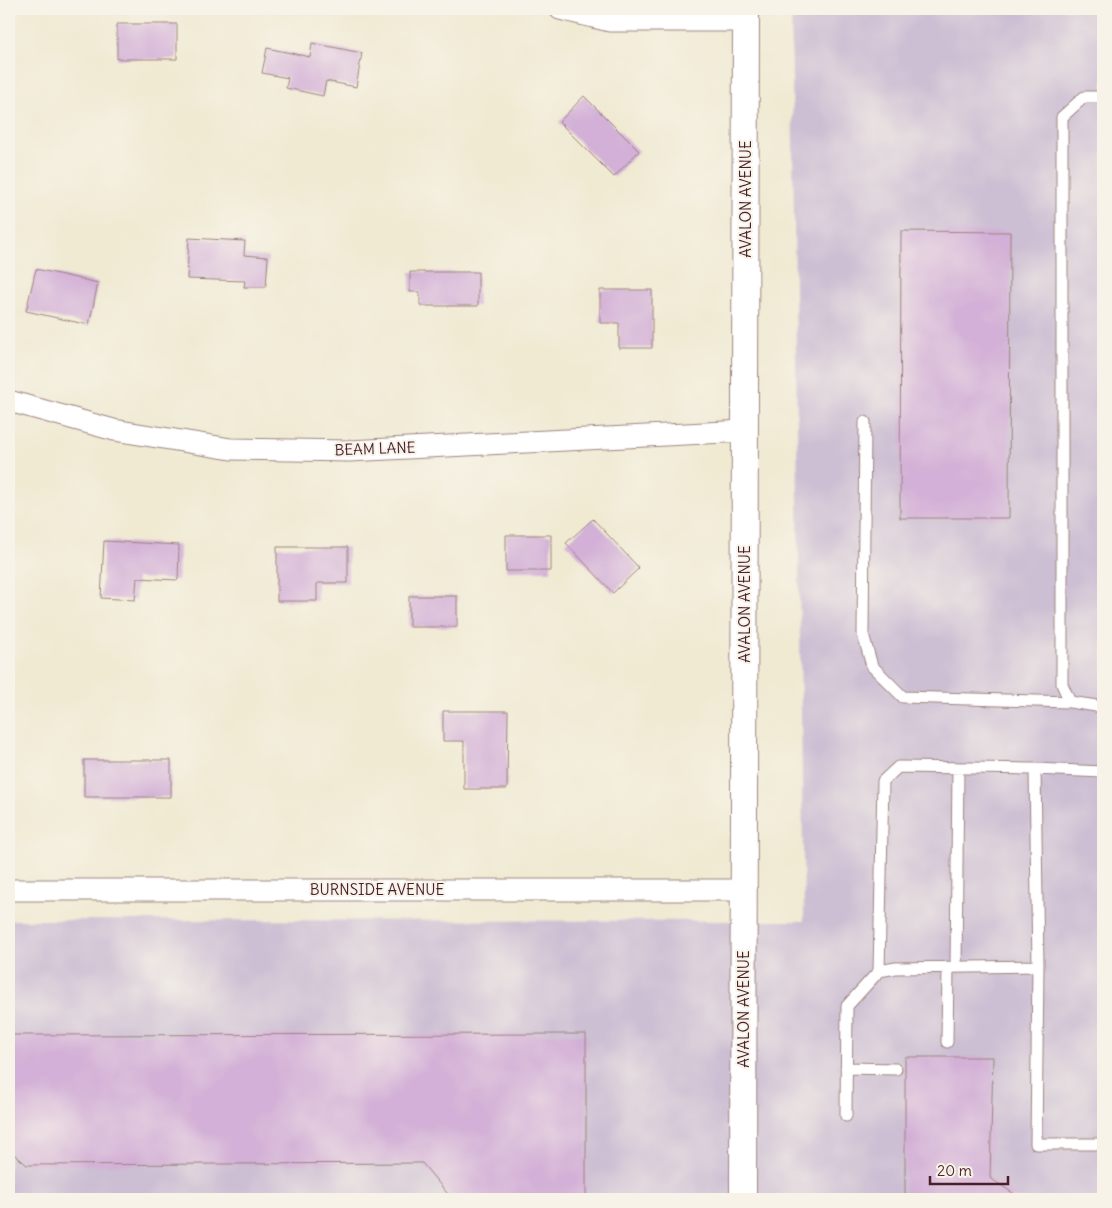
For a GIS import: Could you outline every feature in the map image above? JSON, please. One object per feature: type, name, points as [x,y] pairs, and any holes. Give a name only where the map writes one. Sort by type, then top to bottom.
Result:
[{"type":"street","points":[[560,9],[610,20],[746,15]]},
{"type":"street","name":"AVALON AVENUE","points":[[743,1199],[746,15]]},
{"type":"street","name":"BEAM LANE","points":[[9,402],[114,430],[231,448],[350,451],[745,431]]},
{"type":"street","name":"BURNSIDE AVENUE","points":[[9,890],[744,890]]},
{"type":"lane","points":[[1070,702],[1062,684],[1062,117],[1084,97],[1103,97]]},
{"type":"lane","points":[[865,422],[863,634],[872,666],[903,697],[1070,702],[1103,707]]},
{"type":"lane","points":[[879,971],[883,781],[898,768],[1035,769],[1103,772]]},
{"type":"lane","points":[[947,1042],[952,967],[958,768]]},
{"type":"lane","points":[[1035,769],[1038,966],[1036,1144],[1103,1144]]},
{"type":"lane","points":[[846,1116],[847,1006],[879,971],[896,968],[1038,966]]},
{"type":"lane","points":[[846,1068],[896,1069]]},
{"type":"shaded area","points":[[791,9],[1103,9],[1103,1199],[9,1199],[9,920],[804,921]]},
{"type":"building","points":[[117,24],[177,24],[177,59],[117,59]]},
{"type":"building","points":[[312,43],[362,53],[356,87],[326,81],[323,96],[286,88],[288,78],[262,73],[267,48],[310,57]]},
{"type":"building","points":[[584,96],[639,151],[614,177],[559,122]]},
{"type":"building","points":[[901,231],[1010,232],[1009,518],[900,518]]},
{"type":"building","points":[[189,238],[245,241],[244,255],[268,257],[266,287],[244,287],[245,281],[187,279]]},
{"type":"building","points":[[36,269],[98,283],[89,325],[26,311]]},
{"type":"building","points":[[410,272],[478,272],[478,306],[420,306],[420,292],[410,292]]},
{"type":"building","points":[[600,290],[652,290],[652,348],[619,348],[619,323],[600,323]]},
{"type":"building","points":[[593,519],[639,568],[613,593],[566,543]]},
{"type":"building","points":[[506,535],[551,535],[551,571],[506,571]]},
{"type":"building","points":[[104,541],[179,545],[178,580],[137,578],[135,600],[101,598]]},
{"type":"building","points":[[277,547],[348,547],[348,583],[317,583],[317,601],[277,601]]},
{"type":"building","points":[[409,596],[457,596],[457,627],[409,627]]},
{"type":"building","points":[[443,711],[508,711],[507,789],[464,789],[464,741],[443,741]]},
{"type":"building","points":[[84,760],[171,760],[171,797],[84,797]]},
{"type":"building","points":[[586,1034],[586,1199],[452,1199],[422,1163],[27,1165],[9,1150],[9,1035]]},
{"type":"building","points":[[905,1057],[993,1057],[990,1178],[1022,1199],[905,1199]]}]
